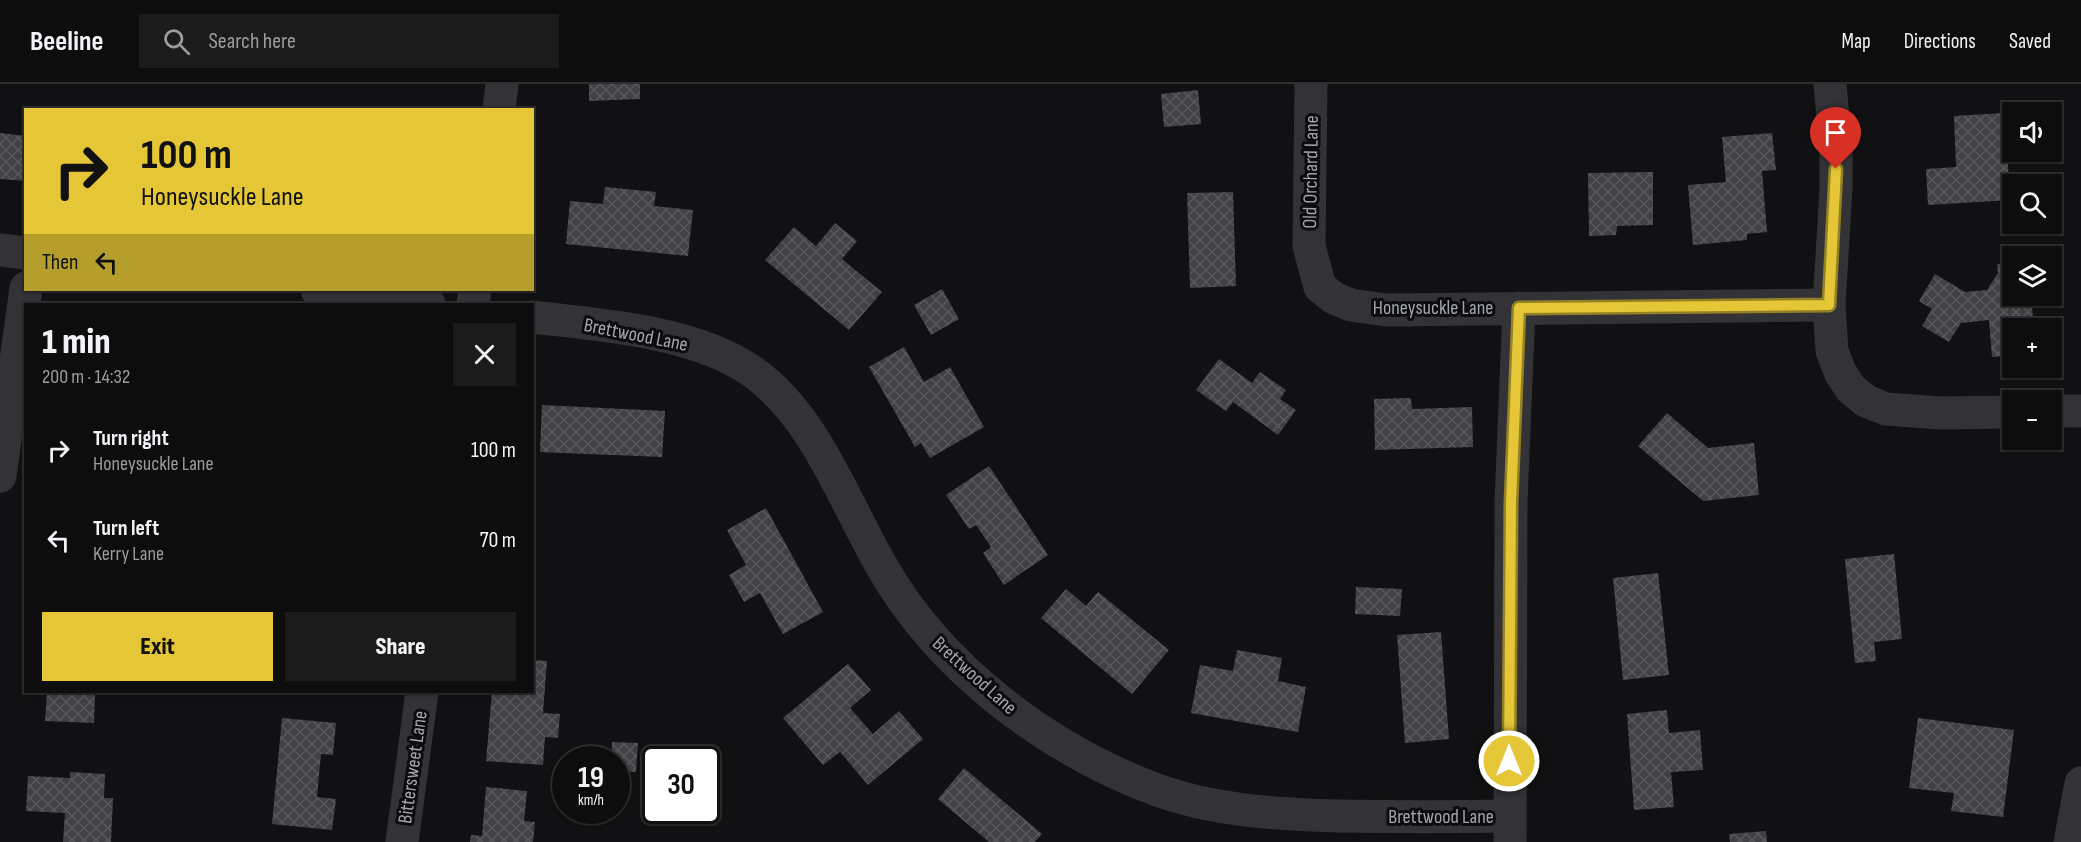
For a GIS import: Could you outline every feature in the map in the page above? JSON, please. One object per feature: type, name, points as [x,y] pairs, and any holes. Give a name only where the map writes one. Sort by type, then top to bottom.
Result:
[{"type":"street","points":[[499,108],[502,84]]},
{"type":"street","name":"Old Orchard Lane","points":[[1311,84],[1309,246],[1311,259]]},
{"type":"street","points":[[1830,84],[1834,111],[1836,169],[1829,305],[1832,351],[1840,372],[1851,389],[1866,401],[1886,409],[1940,413],[2002,412]]},
{"type":"street","points":[[0,250],[24,254]]},
{"type":"street","name":"Honeysuckle Lane","points":[[1311,259],[1320,287],[1334,298],[1351,305],[1386,310],[1829,305]]},
{"type":"street","points":[[0,476],[26,291]]},
{"type":"street","points":[[325,291],[421,303]]},
{"type":"street","points":[[1510,829],[1511,502],[1519,308]]},
{"type":"street","name":"Brettwood Lane","points":[[534,317],[584,323],[685,342],[719,353],[751,370],[778,394],[803,423],[824,457],[882,567],[905,603],[931,636],[960,667],[1057,743],[1106,768],[1160,791],[1196,802],[1255,812],[1406,817],[1510,829]]},
{"type":"street","points":[[2062,411],[2081,411]]},
{"type":"street","name":"Bittersweet Lane","points":[[402,842],[422,693]]},
{"type":"street","points":[[2070,842],[2081,783]]},
{"type":"building","points":[[589,84],[640,84],[640,99],[589,101]]},
{"type":"building","points":[[1198,90],[1201,124],[1164,127],[1161,94]]},
{"type":"building","points":[[2002,113],[2002,162],[2008,162],[2009,174],[2002,174],[2002,200],[1928,205],[1926,169],[1956,167],[1954,116]]},
{"type":"building","points":[[0,133],[24,136],[24,181],[0,179]]},
{"type":"building","points":[[1772,133],[1776,170],[1762,171],[1767,232],[1747,234],[1747,240],[1693,245],[1688,185],[1726,182],[1722,137]]},
{"type":"building","points":[[1653,172],[1653,225],[1617,226],[1616,235],[1589,236],[1588,173]]},
{"type":"building","points":[[605,187],[656,192],[654,206],[693,210],[688,256],[566,244],[570,201],[603,204]]},
{"type":"building","points":[[1233,192],[1236,286],[1190,288],[1187,193]]},
{"type":"building","points":[[835,223],[857,241],[842,259],[882,292],[849,330],[765,260],[794,227],[816,246]]},
{"type":"building","points":[[2002,263],[2002,306],[2032,306],[2033,318],[2002,318],[2002,356],[1992,357],[1989,320],[1961,323],[1949,342],[1922,326],[1932,309],[1919,301],[1935,274],[1965,292],[1987,290],[1998,273],[1997,264]]},
{"type":"building","points":[[942,289],[959,319],[931,335],[914,305]]},
{"type":"building","points":[[904,347],[924,382],[950,367],[984,427],[930,458],[921,443],[915,447],[869,367]]},
{"type":"building","points":[[1219,359],[1252,383],[1260,372],[1286,390],[1280,399],[1296,410],[1278,435],[1233,402],[1226,411],[1196,390]]},
{"type":"building","points":[[1411,398],[1412,409],[1472,407],[1473,447],[1375,450],[1374,399]]},
{"type":"building","points":[[542,405],[665,411],[662,457],[540,452]]},
{"type":"building","points":[[1667,413],[1708,448],[1754,443],[1759,495],[1703,501],[1638,446]]},
{"type":"building","points":[[989,466],[1048,555],[1004,585],[983,553],[991,547],[976,525],[969,529],[946,495]]},
{"type":"building","points":[[766,508],[823,612],[783,634],[760,593],[744,602],[729,575],[746,565],[727,530]]},
{"type":"building","points":[[1894,554],[1902,639],[1874,642],[1876,661],[1855,663],[1845,559]]},
{"type":"building","points":[[1658,573],[1669,675],[1623,680],[1613,578]]},
{"type":"building","points":[[1356,587],[1402,589],[1400,616],[1355,614]]},
{"type":"building","points":[[1066,589],[1086,606],[1098,592],[1169,650],[1132,694],[1041,618]]},
{"type":"building","points":[[1441,632],[1449,739],[1405,743],[1397,635]]},
{"type":"building","points":[[1237,650],[1282,658],[1278,681],[1306,687],[1298,732],[1191,713],[1200,665],[1233,671]]},
{"type":"building","points":[[534,660],[547,661],[543,713],[560,714],[558,738],[545,737],[543,765],[486,761],[492,693],[534,693]]},
{"type":"building","points":[[848,664],[871,690],[850,708],[873,734],[899,711],[923,739],[868,785],[840,752],[823,765],[783,718]]},
{"type":"building","points":[[47,693],[95,693],[94,723],[45,721]]},
{"type":"building","points":[[1667,710],[1669,733],[1700,730],[1703,770],[1671,772],[1674,807],[1634,810],[1627,714]]},
{"type":"building","points":[[282,718],[336,723],[333,755],[321,754],[317,797],[336,799],[332,830],[272,824]]},
{"type":"building","points":[[1918,718],[2014,730],[2003,817],[1951,811],[1954,793],[1909,788]]},
{"type":"building","points":[[612,742],[638,743],[636,772],[630,772],[630,746],[612,746]]},
{"type":"building","points":[[964,768],[1042,834],[1035,842],[989,842],[938,799]]},
{"type":"building","points":[[70,772],[105,774],[104,798],[113,798],[111,842],[63,842],[65,813],[26,811],[28,776],[70,778]]},
{"type":"building","points":[[486,787],[527,791],[524,821],[535,822],[533,842],[470,842],[471,835],[482,836]]},
{"type":"building","points":[[1766,831],[1767,842],[1730,842],[1729,834]]},
{"type":"route","points":[[1509,761],[1511,502],[1519,308],[1829,305],[1836,169]]}]
